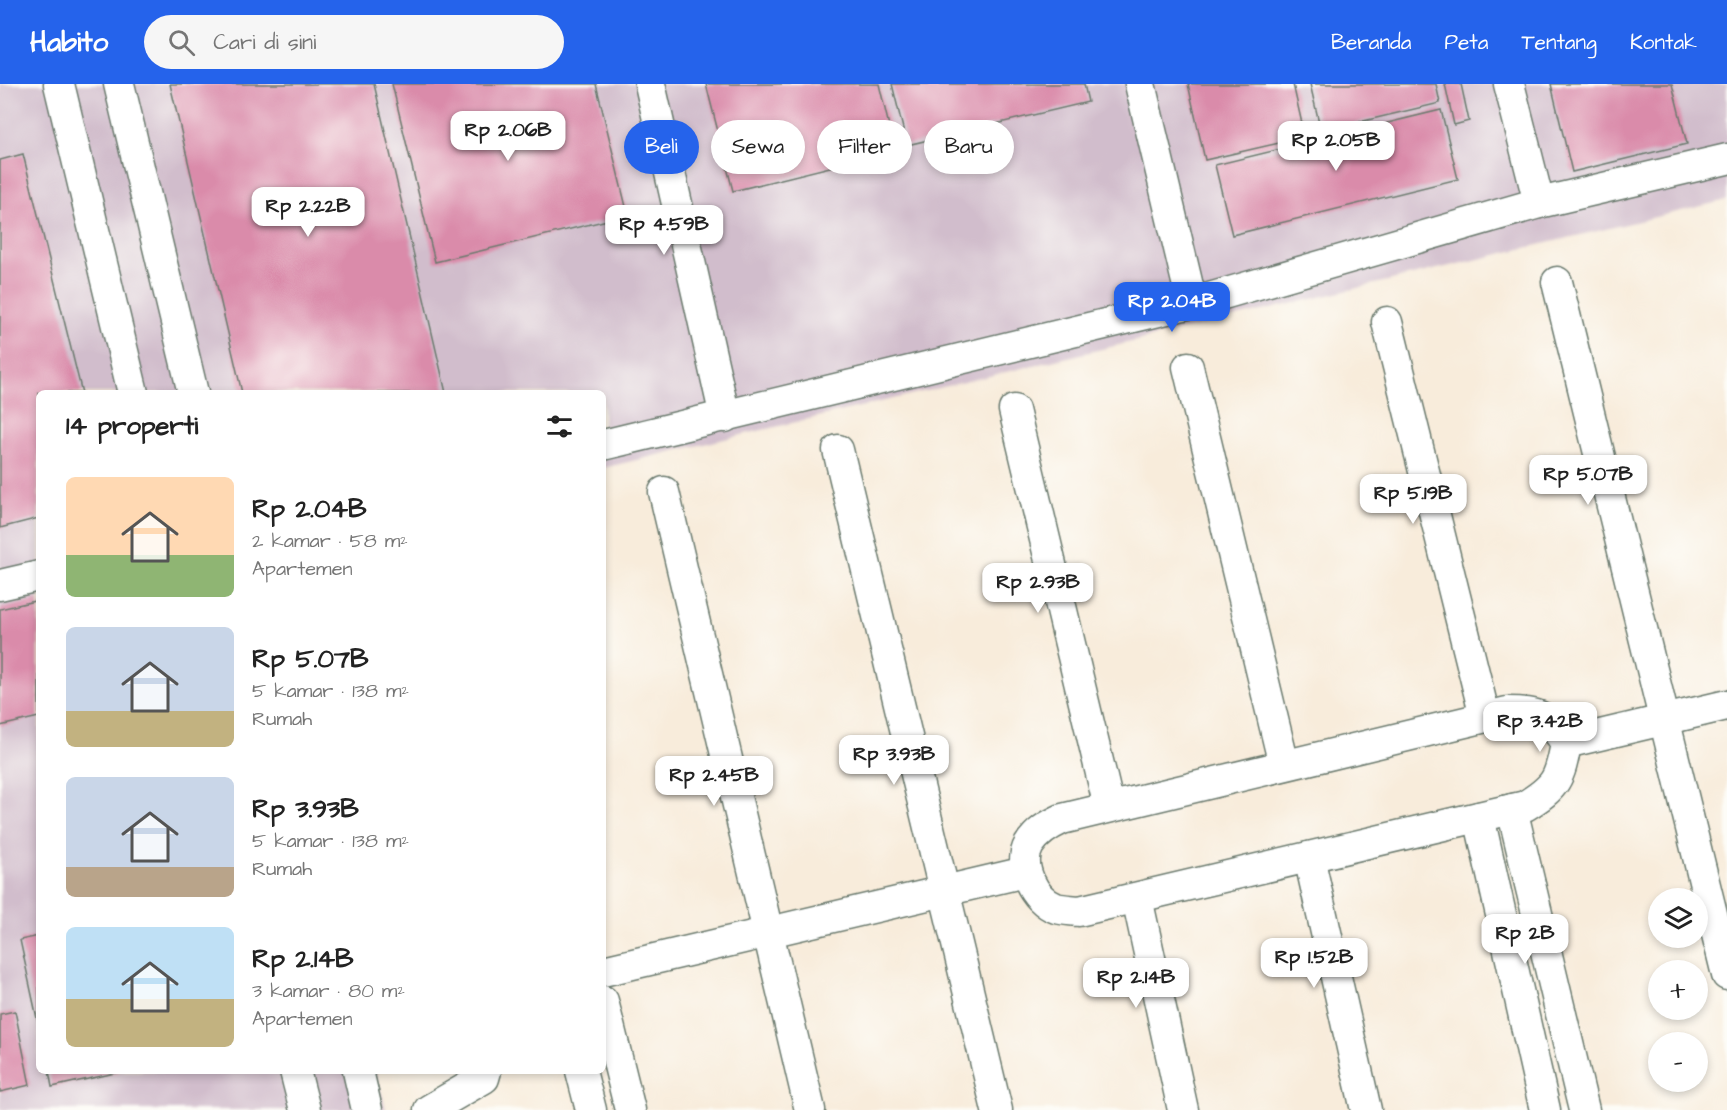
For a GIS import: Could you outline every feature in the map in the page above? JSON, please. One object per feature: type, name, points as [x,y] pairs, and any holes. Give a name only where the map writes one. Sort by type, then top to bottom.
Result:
[{"type":"street","points":[[59,84],[132,390]]},
{"type":"street","points":[[119,84],[192,390]]},
{"type":"street","points":[[650,84],[725,417]]},
{"type":"street","points":[[1140,84],[1192,303]]},
{"type":"street","points":[[1509,84],[1539,203]]},
{"type":"street","points":[[606,444],[1192,303],[1539,203],[1727,159]]},
{"type":"street","points":[[1557,282],[1727,975]]},
{"type":"street","points":[[1388,322],[1485,717]]},
{"type":"street","points":[[1188,367],[1284,765]]},
{"type":"street","points":[[1014,410],[1109,807]]},
{"type":"street","points":[[838,450],[997,1110]]},
{"type":"street","points":[[664,492],[810,1110]]},
{"type":"street","points":[[0,585],[36,577]]},
{"type":"street","points":[[1566,743],[1727,705]]},
{"type":"street","points":[[1507,712],[1533,712],[1552,722],[1566,743],[1562,766],[1550,791],[1525,806],[1079,911],[1055,908],[1038,895],[1025,872],[1028,846],[1043,829],[1062,819],[1485,717],[1507,712]]},
{"type":"street","points":[[1512,809],[1584,1110]]},
{"type":"street","points":[[1479,817],[1545,1110]]},
{"type":"street","points":[[1309,857],[1366,1110]]},
{"type":"street","points":[[606,970],[1025,872]]},
{"type":"street","points":[[1137,898],[1183,1110]]},
{"type":"street","points":[[606,1013],[630,1110]]},
{"type":"street","points":[[296,1074],[305,1110]]},
{"type":"street","points":[[359,1074],[367,1110]]},
{"type":"street","points":[[429,1110],[484,1078],[485,1074]]},
{"type":"street","points":[[582,1074],[591,1110]]},
{"type":"shaded area","points":[[0,84],[1727,84],[1727,200],[606,467],[606,390],[36,390],[36,1074],[377,1074],[386,1110],[0,1110]]},
{"type":"building","points":[[170,84],[374,84],[445,390],[241,390]]},
{"type":"building","points":[[392,84],[596,84],[628,215],[435,262]]},
{"type":"building","points":[[706,84],[879,84],[888,120],[817,120],[817,170],[805,173],[805,120],[715,120]]},
{"type":"building","points":[[892,84],[1084,84],[1088,102],[1012,120],[924,120],[924,141],[912,144],[912,120],[901,120]]},
{"type":"building","points":[[1188,84],[1293,84],[1305,137],[1205,160]]},
{"type":"building","points":[[1310,84],[1436,84],[1440,103],[1321,131]]},
{"type":"building","points":[[1445,84],[1461,84],[1469,121],[1454,125]]},
{"type":"building","points":[[1551,84],[1672,84],[1687,144],[1572,172]]},
{"type":"building","points":[[1441,110],[1458,179],[1232,235],[1215,165]]},
{"type":"building","points":[[23,154],[81,390],[36,390],[36,519],[0,528],[0,160]]},
{"type":"building","points":[[729,174],[802,174],[733,191]]},
{"type":"building","points":[[36,601],[36,718],[0,726],[0,609]]},
{"type":"building","points":[[36,937],[36,1014],[20,940]]},
{"type":"building","points":[[15,1011],[30,1085],[0,1092],[0,1014]]},
{"type":"building","points":[[50,1074],[111,1074],[52,1087]]}]
